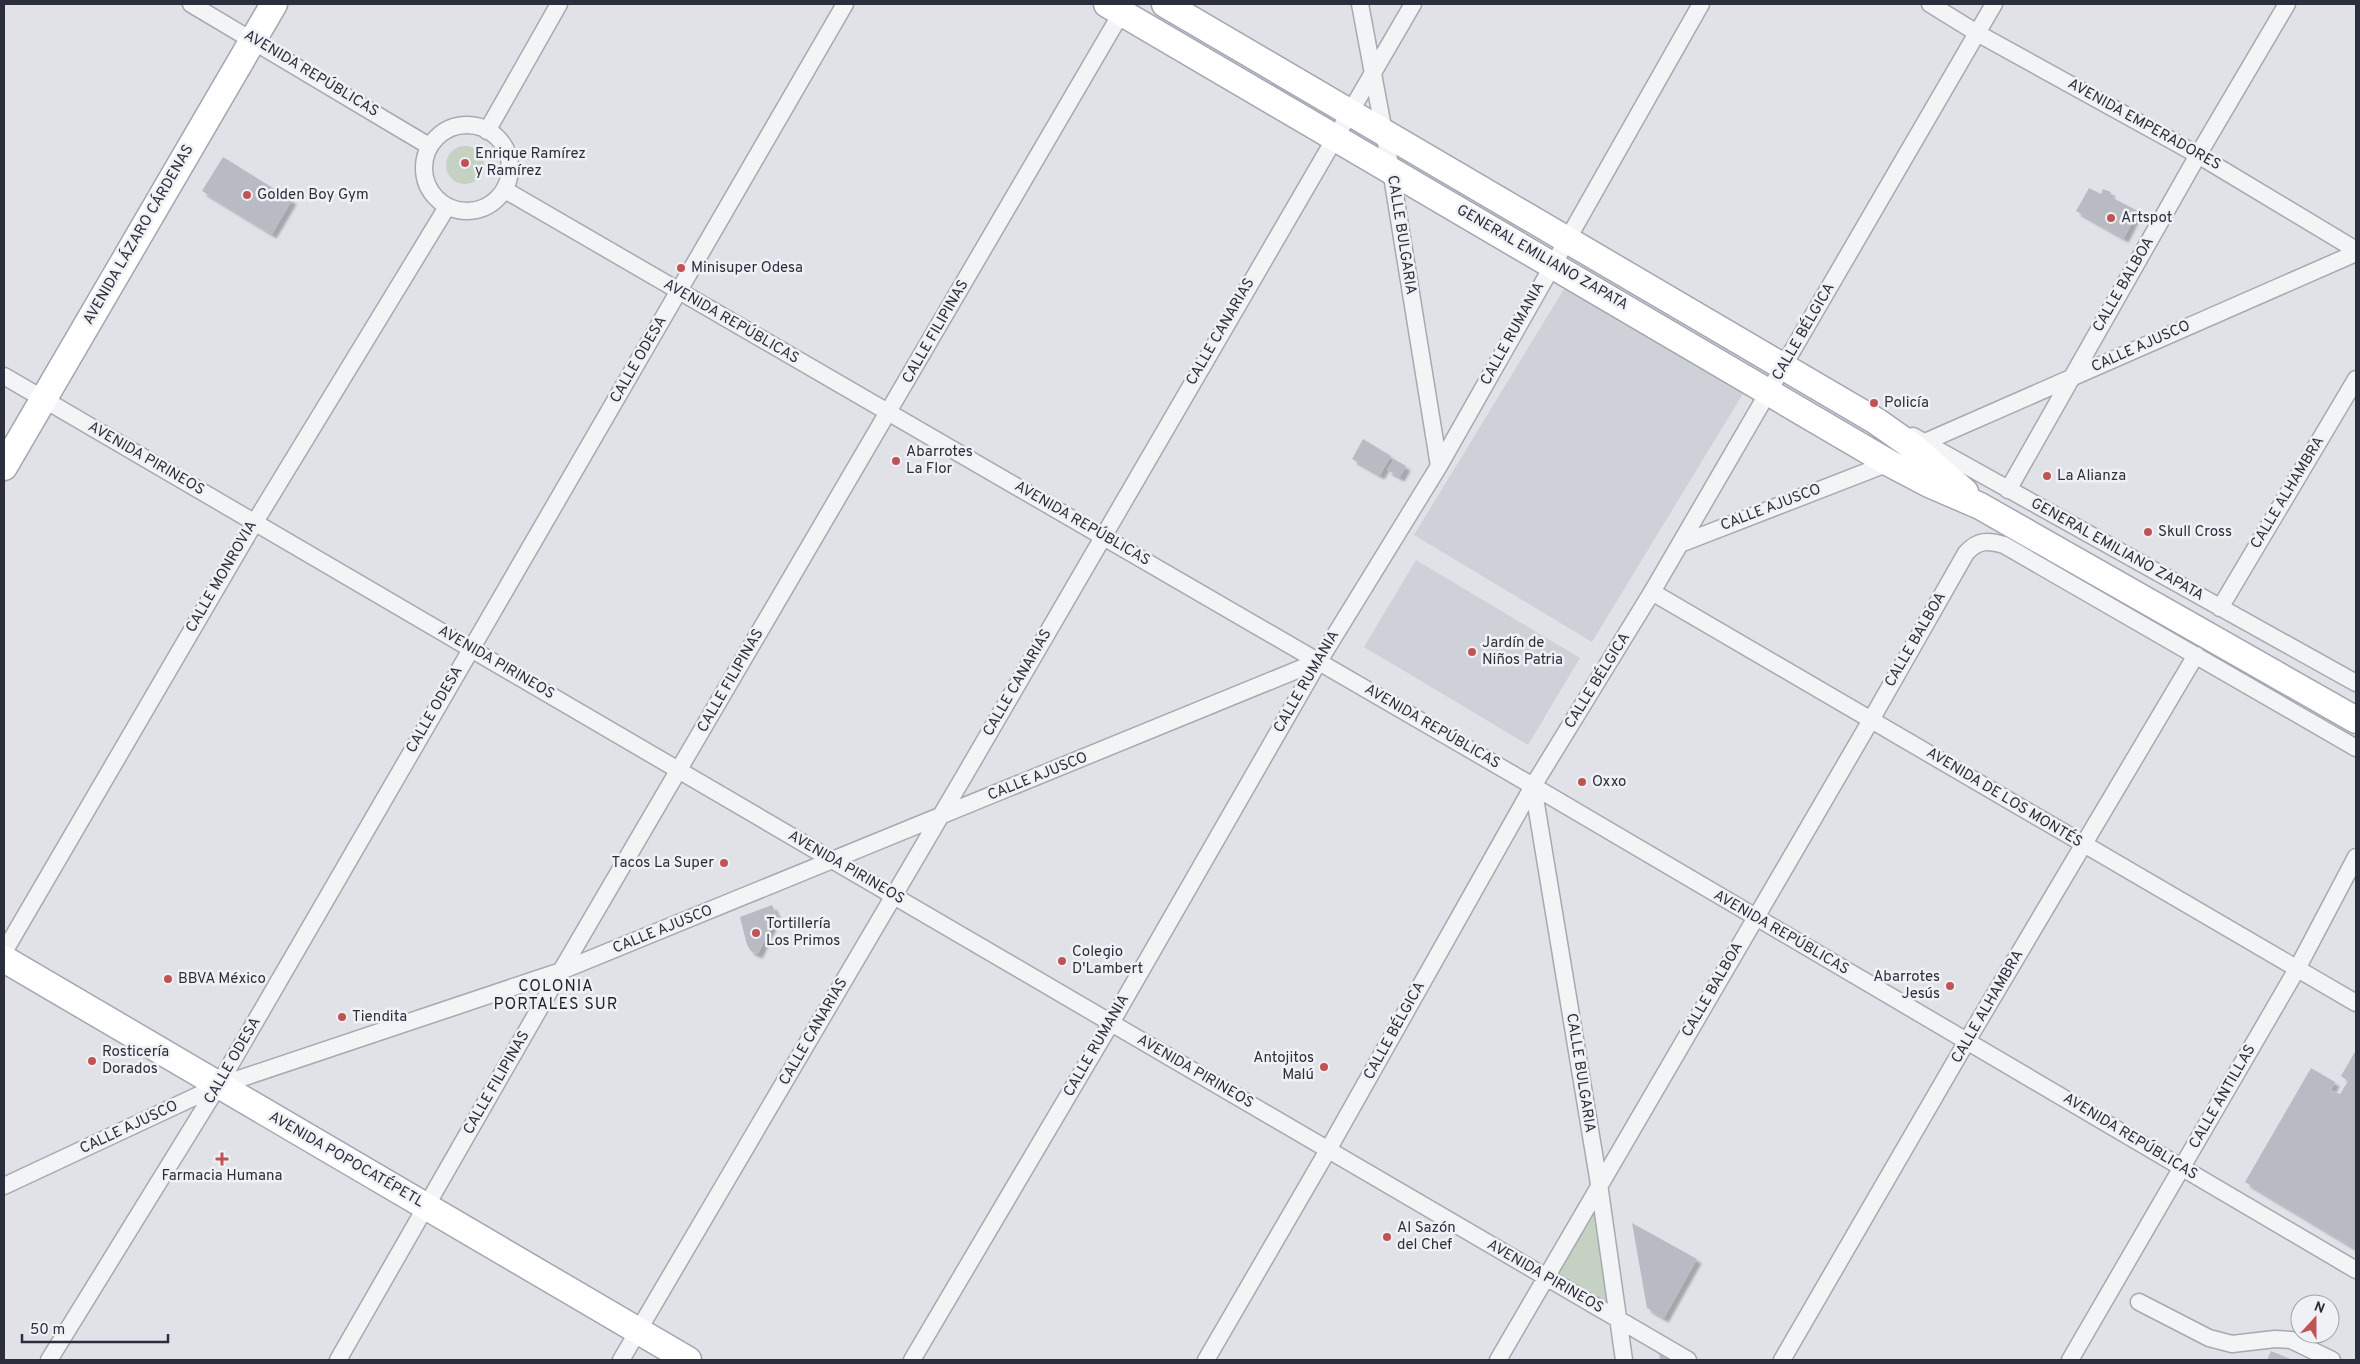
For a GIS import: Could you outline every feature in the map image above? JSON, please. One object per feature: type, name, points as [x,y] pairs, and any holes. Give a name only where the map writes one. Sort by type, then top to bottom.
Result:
[{"type":"main road","name":"AVENIDA LÁZARO CÁRDENAS","points":[[4,467],[274,4]]},
{"type":"main road","name":"GENERAL EMILIANO ZAPATA","points":[[1165,4],[1350,110],[1876,421],[1916,449],[1980,506]]},
{"type":"main road","name":"GENERAL EMILIANO ZAPATA","points":[[1119,7],[1391,170],[1889,463],[1929,484],[1980,506],[2356,720]]},
{"type":"main road","name":"AVENIDA POPOCATÉPETL","points":[[4,959],[688,1360]]},
{"type":"street","name":"AVENIDA REPÚBLICAS","points":[[191,4],[253,39],[430,146]]},
{"type":"street","points":[[487,131],[559,4]]},
{"type":"street","name":"CALLE ODESA","points":[[49,1360],[218,1086],[845,4]]},
{"type":"street","name":"CALLE BULGARIA","points":[[1360,4],[1391,170],[1439,466]]},
{"type":"street","name":"CALLE CANARIAS","points":[[621,1360],[941,817],[1102,535],[1413,4]]},
{"type":"street","name":"CALLE RUMANIA","points":[[912,1360],[1110,1023],[1319,661],[1439,466],[1566,239],[1701,4]]},
{"type":"street","name":"AVENIDA EMPERADORES","points":[[1930,4],[1978,33],[2198,155],[2356,251]]},
{"type":"street","name":"CALLE BÉLGICA","points":[[1206,1360],[1328,1150],[1532,786],[1652,592],[1994,4]]},
{"type":"street","name":"CALLE BALBOA","points":[[2008,490],[2198,155],[2287,4]]},
{"type":"street","name":"CALLE FILIPINAS","points":[[338,1360],[561,971],[889,413],[1119,7]]},
{"type":"street","points":[[474,126],[487,131],[498,139],[506,150],[510,163],[509,177],[505,190],[486,207],[473,211],[459,211],[447,206],[436,198],[428,187],[424,166],[430,146],[438,136],[449,129],[474,126]]},
{"type":"street","name":"AVENIDA REPÚBLICAS","points":[[505,190],[1319,661],[2356,1270]]},
{"type":"street","name":"CALLE MONROVIA","points":[[4,952],[254,522],[447,206]]},
{"type":"street","name":"CALLE AJUSCO","points":[[1925,442],[2356,251]]},
{"type":"street","name":"AVENIDA PIRINEOS","points":[[4,376],[1688,1360]]},
{"type":"street","name":"CALLE ALHAMBRA","points":[[2220,608],[2356,379]]},
{"type":"street","name":"GENERAL EMILIANO ZAPATA","points":[[1876,421],[1925,442],[2356,684]]},
{"type":"street","name":"CALLE AJUSCO","points":[[1680,544],[1889,463]]},
{"type":"street","name":"CALLE BALBOA","points":[[1498,1360],[1871,720],[1966,553],[1974,544],[1982,541],[1991,541],[2004,545],[2196,655]]},
{"type":"street","name":"AVENIDA DE LOS MONTÉS","points":[[1652,592],[2356,1003]]},
{"type":"street","points":[[2196,655],[2356,748]]},
{"type":"street","name":"CALLE ALHAMBRA","points":[[1782,1360],[1967,1041],[2196,655]]},
{"type":"street","name":"CALLE AJUSCO","points":[[4,1186],[218,1086],[561,971],[1319,661]]},
{"type":"street","name":"CALLE BULGARIA","points":[[1532,786],[1599,1184],[1624,1360]]},
{"type":"street","name":"CALLE ANTILLAS","points":[[2070,1360],[2297,969],[2356,857]]},
{"type":"street","points":[[2139,1302],[2209,1338],[2232,1344],[2275,1339],[2291,1340],[2332,1360]]},
{"type":"shaded area","points":[[1567,284],[1744,392],[1592,642],[1414,535]]},
{"type":"shaded area","name":"Jardín de Niños Patria","points":[[1416,560],[1580,658],[1528,745],[1364,647]]},
{"type":"green space","points":[[465,146],[478,152],[484,165],[478,178],[465,184],[452,178],[446,165],[452,152]]},
{"type":"green space","points":[[1599,1185],[1618,1319],[1547,1275]]},
{"type":"building","name":"Golden Boy Gym","points":[[223,157],[292,200],[272,234],[202,191]]},
{"type":"building","name":"Artspot","points":[[2089,188],[2101,194],[2103,189],[2111,192],[2109,196],[2138,211],[2124,238],[2076,211]]},
{"type":"building","points":[[1363,439],[1391,456],[1380,475],[1352,459]]},
{"type":"building","points":[[1394,459],[1406,466],[1400,477],[1387,470]]},
{"type":"building","name":"Tortillería Los Primos","points":[[772,905],[778,918],[772,925],[758,954],[751,951],[747,945],[740,917]]},
{"type":"building","points":[[2356,1050],[2356,1249],[2245,1182],[2311,1068],[2335,1082],[2331,1090],[2340,1094],[2348,1081],[2341,1076]]},
{"type":"building","points":[[1632,1223],[1697,1259],[1664,1318],[1647,1308]]},
{"type":"building","points":[[2271,1351],[2293,1360],[2267,1360]]},
{"type":"building","points":[[1659,1353],[1672,1360],[1660,1360]]},
{"type":"place","name":"Enrique Ramírez y Ramírez","points":[[465,163]]},
{"type":"place","name":"Golden Boy Gym","points":[[247,195]]},
{"type":"place","name":"Artspot","points":[[2111,218]]},
{"type":"place","name":"Minisuper Odesa","points":[[681,268]]},
{"type":"place","name":"Policía","points":[[1874,403]]},
{"type":"place","name":"Abarrotes La Flor","points":[[896,461]]},
{"type":"place","name":"La Alianza","points":[[2047,476]]},
{"type":"place","name":"Skull Cross","points":[[2148,532]]},
{"type":"place","name":"Jardín de Niños Patria","points":[[1472,652]]},
{"type":"place","name":"Oxxo","points":[[1582,782]]},
{"type":"place","name":"Tacos La Super","points":[[724,863]]},
{"type":"place","name":"Tortillería Los Primos","points":[[756,933]]},
{"type":"place","name":"Colegio D'Lambert","points":[[1062,961]]},
{"type":"place","name":"BBVA México","points":[[168,979]]},
{"type":"place","name":"Abarrotes Jesús","points":[[1950,986]]},
{"type":"place","name":"Tiendita","points":[[342,1017]]},
{"type":"place","name":"Rosticería Dorados","points":[[92,1061]]},
{"type":"place","name":"Antojitos Malú","points":[[1324,1067]]},
{"type":"place","name":"Farmacia Humana","points":[[222,1159]]},
{"type":"place","name":"Al Sazón del Chef","points":[[1387,1237]]},
{"type":"district","name":"COLONIA PORTALES SUR","points":[[556,996]]}]
